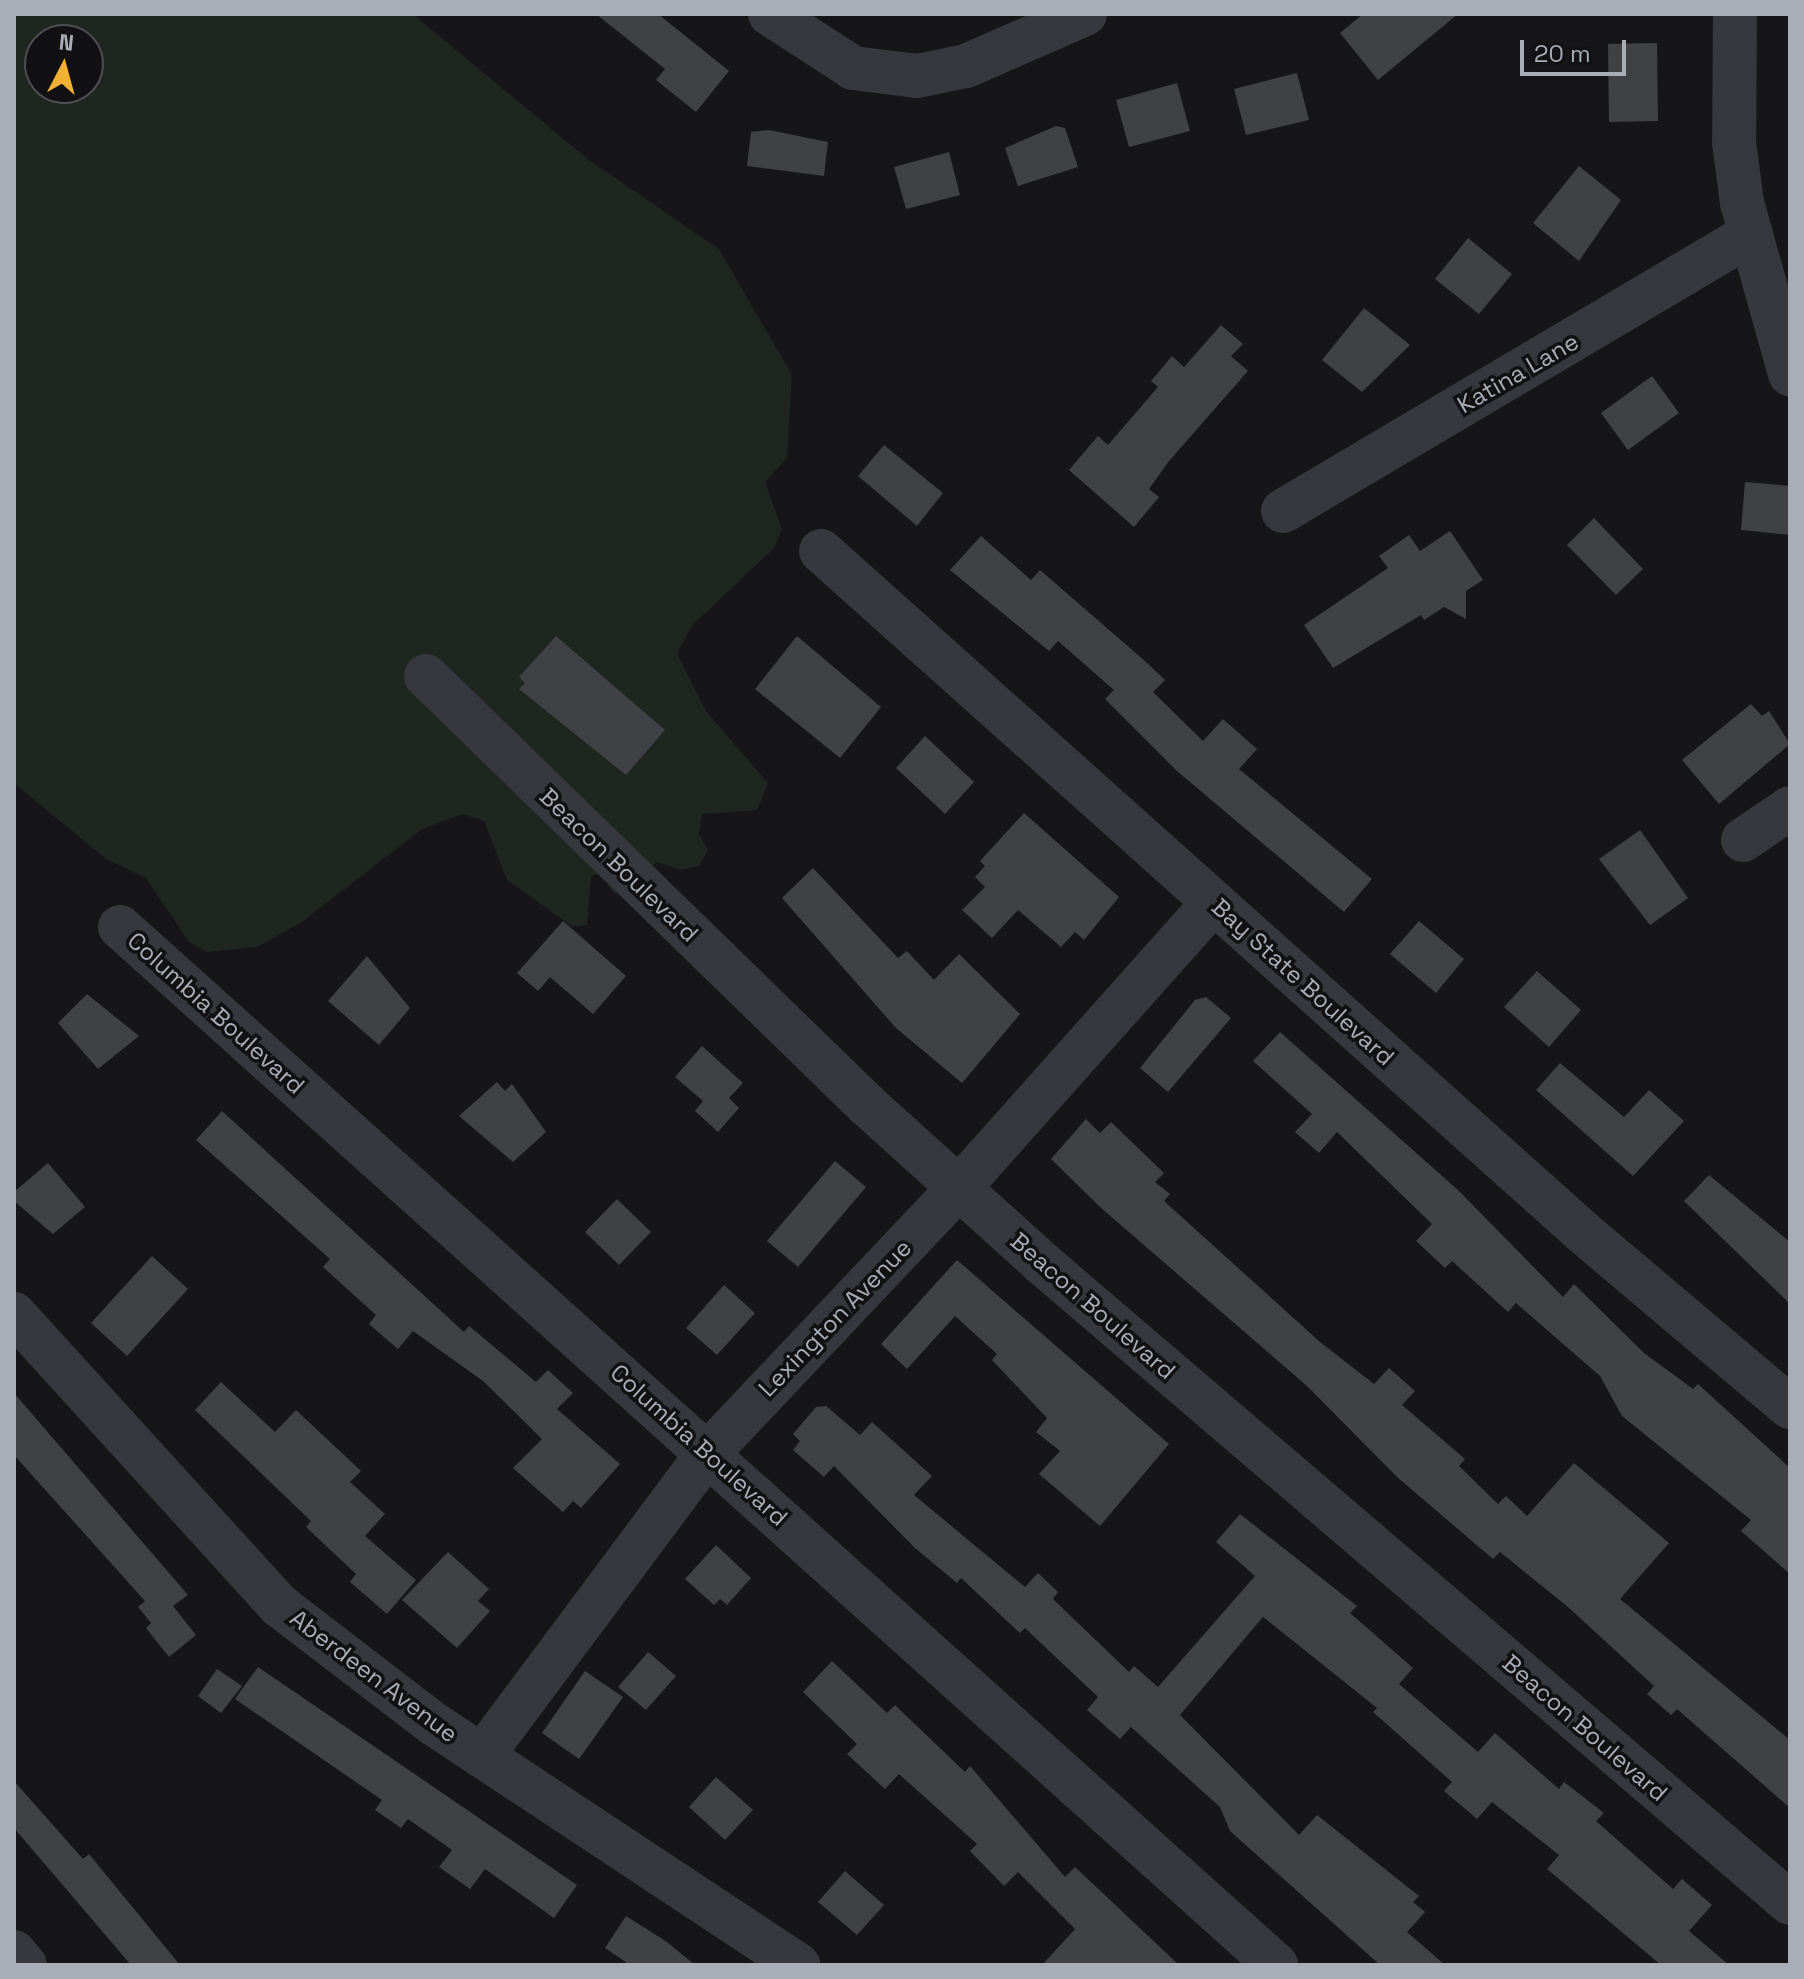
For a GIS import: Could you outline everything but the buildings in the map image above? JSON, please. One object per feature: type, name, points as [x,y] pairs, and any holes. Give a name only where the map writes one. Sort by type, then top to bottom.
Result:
[{"type":"street","points":[[770,14],[853,68],[917,76],[966,66],[1085,14]]},
{"type":"street","points":[[1735,14],[1734,142],[1751,234],[1790,374]]},
{"type":"street","name":"Katina Lane","points":[[1283,511],[1751,234]]},
{"type":"street","name":"Bay State Boulevard","points":[[821,551],[1214,902],[1790,1407]]},
{"type":"street","name":"Beacon Boulevard","points":[[426,676],[959,1188],[1790,1903]]},
{"type":"street","points":[[1743,840],[1790,808]]},
{"type":"street","name":"Lexington Avenue","points":[[482,1756],[708,1453],[959,1188],[1214,902]]},
{"type":"street","name":"Columbia Boulevard","points":[[120,927],[1276,1965]]},
{"type":"street","name":"Aberdeen Avenue","points":[[14,1314],[280,1606],[482,1756],[798,1965]]},
{"type":"street","points":[[14,1952],[25,1965]]},
{"type":"shaded area","points":[[14,14],[413,14],[589,160],[719,249],[792,375],[787,458],[765,482],[782,529],[774,548],[692,626],[677,653],[706,711],[768,783],[757,810],[702,814],[699,834],[708,850],[699,866],[680,870],[657,862],[614,894],[601,873],[591,876],[587,925],[573,927],[507,880],[484,821],[463,814],[422,829],[302,922],[257,947],[206,952],[189,942],[146,878],[106,859],[14,783]]}]
